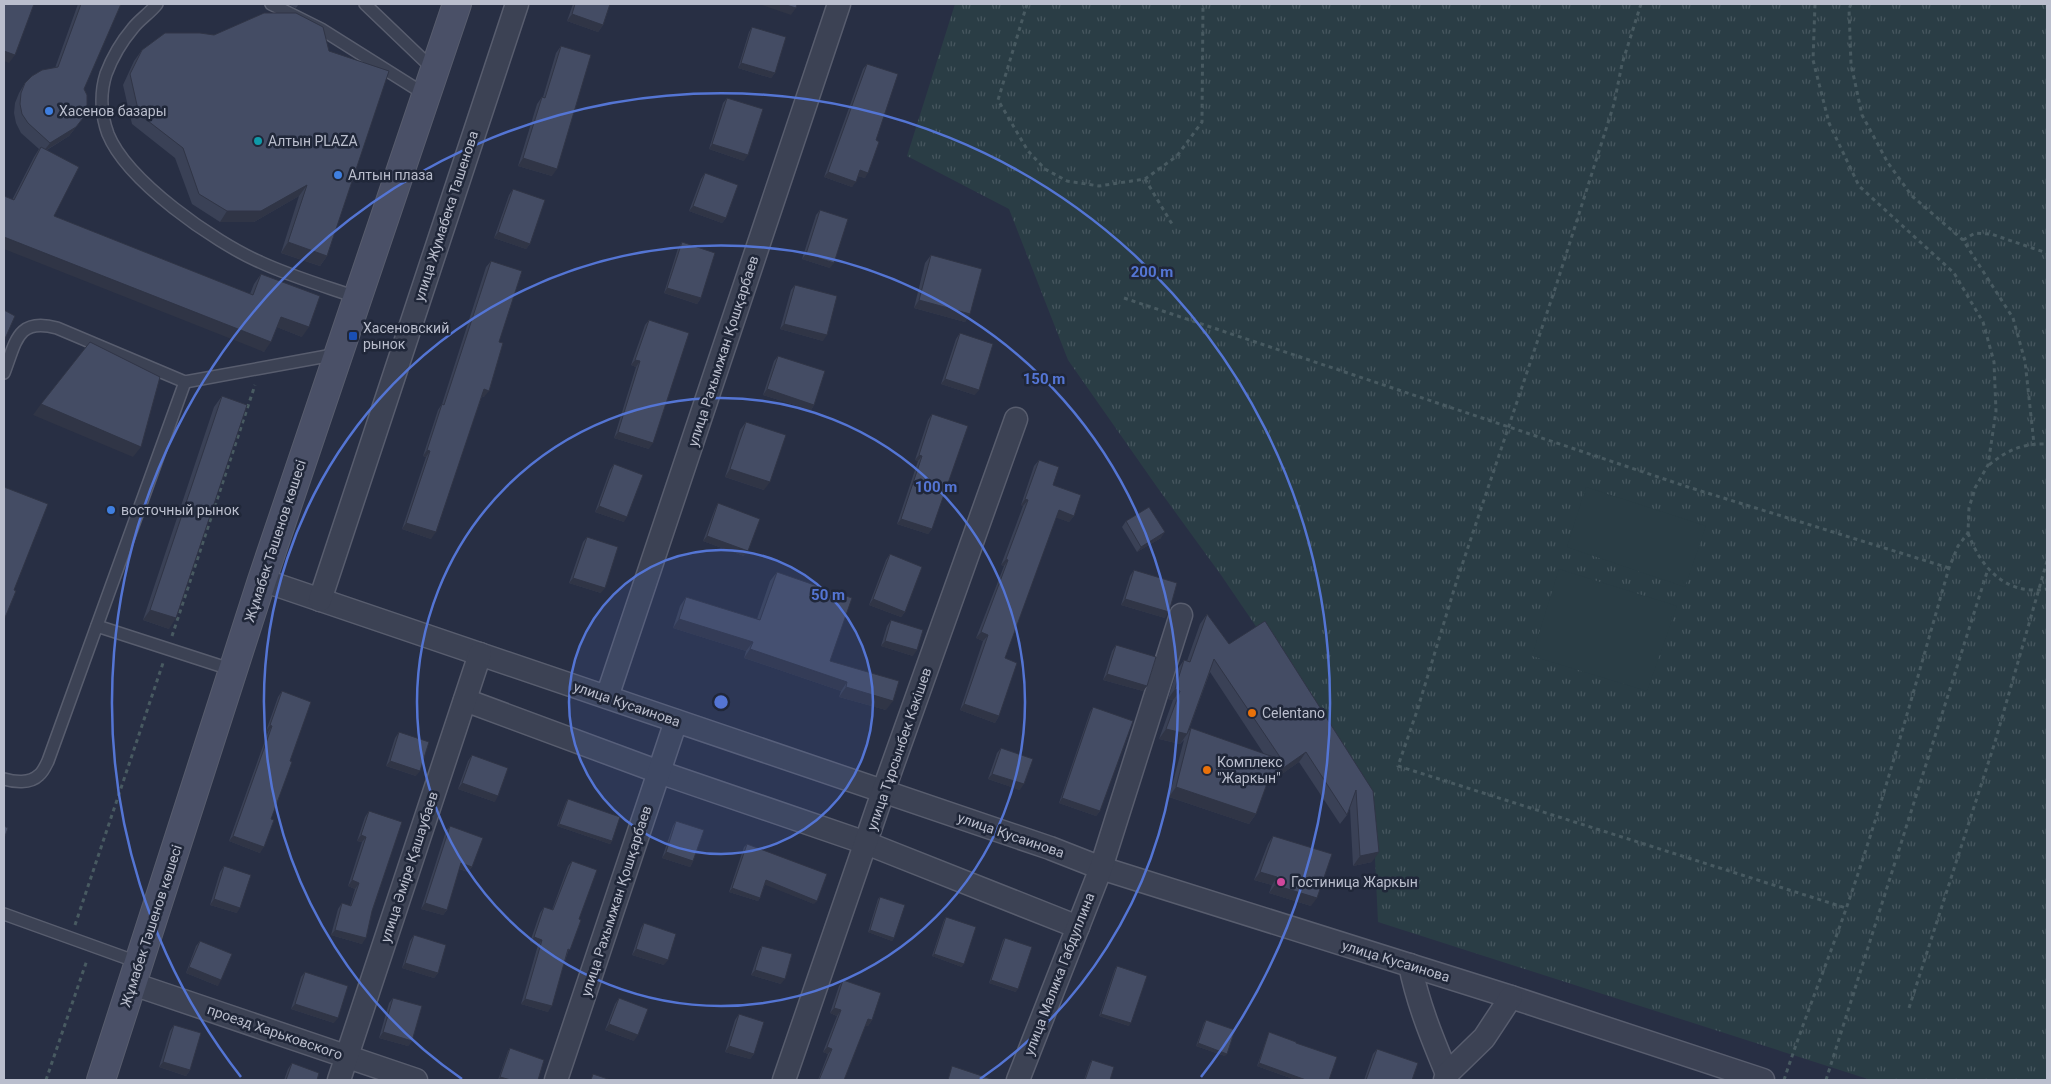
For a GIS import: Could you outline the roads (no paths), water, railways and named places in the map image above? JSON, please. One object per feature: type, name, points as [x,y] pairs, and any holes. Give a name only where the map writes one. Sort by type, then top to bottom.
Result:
[{"type":"main road","name":"Жұмабек Тәшенов көшесі","points":[[101,1080],[262,580],[356,297],[457,4]]},
{"type":"street","name":"улица Жумабека Ташенова","points":[[320,600],[517,4]]},
{"type":"street","name":"улица Рахымжан Қошқарбаев","points":[[607,698],[839,4]]},
{"type":"street","name":"улица Тұрсынбек Кәкішев","points":[[784,1080],[883,792],[1016,419]]},
{"type":"street","name":"улица Кусаинова","points":[[262,580],[1050,848],[1101,868],[1511,997],[1763,1080]]},
{"type":"street","name":"улица Малика Габдуллина","points":[[1018,1080],[1101,868],[1180,615]]},
{"type":"street","name":"улица Әміре Қашаубаев","points":[[339,1080],[480,654]]},
{"type":"street","points":[[465,700],[659,772],[866,843],[1078,927]]},
{"type":"street","name":"улица Рахымжан Қошқарбаев","points":[[556,1080],[676,721]]},
{"type":"street","points":[[1410,965],[1416,994],[1446,1077],[1484,1038],[1511,997]]},
{"type":"street","name":"проезд Харьковского","points":[[136,974],[346,1056],[416,1080]]},
{"type":"lane","points":[[157,4],[133,27],[115,54],[106,74],[102,95],[102,114],[108,135],[122,156],[148,185],[178,211],[218,241],[260,263],[356,297]]},
{"type":"lane","points":[[271,4],[430,83]]},
{"type":"lane","points":[[365,4],[430,83]]},
{"type":"lane","points":[[4,373],[20,334],[28,326],[42,324],[57,328],[185,382],[338,354]]},
{"type":"lane","points":[[4,779],[12,782],[26,781],[39,776],[48,761],[185,382]]},
{"type":"lane","points":[[97,626],[233,670]]},
{"type":"lane","points":[[4,914],[92,946],[136,974]]},
{"type":"place","name":"Хасенов базары","points":[[49,111]]},
{"type":"place","name":"Алтын PLAZA","points":[[258,141]]},
{"type":"place","name":"Алтын плаза","points":[[338,175]]},
{"type":"place","name":"Хасеновский рынок","points":[[353,336]]},
{"type":"place","name":"восточный рынок","points":[[111,510]]},
{"type":"place","name":"Celentano","points":[[1252,713]]},
{"type":"place","name":"Комплекс \"Жаркын\"","points":[[1207,770]]},
{"type":"place","name":"Гостиница Жаркын","points":[[1281,882]]}]
